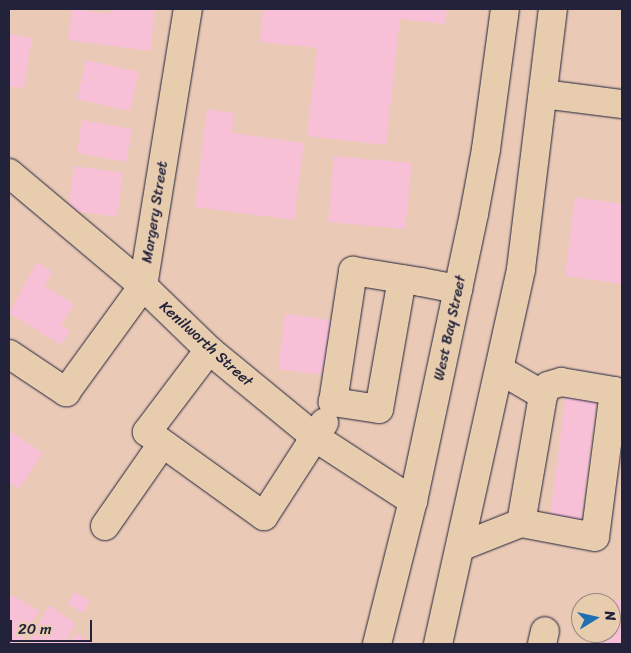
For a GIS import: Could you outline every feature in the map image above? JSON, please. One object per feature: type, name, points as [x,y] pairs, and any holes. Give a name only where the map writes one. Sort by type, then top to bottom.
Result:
[{"type":"main road","name":"Margery Street","points":[[9,354],[66,392],[143,286],[188,9]]},
{"type":"main road","name":"West Bay Street","points":[[377,644],[413,501],[458,289],[486,149],[506,9]]},
{"type":"main road","points":[[438,644],[523,260],[553,9]]},
{"type":"main road","points":[[543,94],[622,104]]},
{"type":"main road","name":"Kenilworth Street","points":[[9,173],[143,286],[209,350],[316,438],[413,501]]},
{"type":"main road","points":[[209,350],[147,432],[264,516],[316,438],[334,402],[353,270],[458,289]]},
{"type":"main road","points":[[334,402],[379,409],[402,279]]},
{"type":"main road","points":[[500,370],[543,395]]},
{"type":"main road","points":[[460,547],[521,523],[595,537],[614,391],[561,382],[548,386],[543,395],[521,523]]},
{"type":"main road","points":[[105,526],[162,444]]},
{"type":"building","points":[[72,9],[110,14],[111,9],[155,9],[150,51],[68,40]]},
{"type":"building","points":[[263,9],[447,9],[445,24],[400,19],[386,145],[307,136],[317,48],[260,42]]},
{"type":"building","points":[[9,34],[32,38],[24,88],[9,86]]},
{"type":"building","points":[[86,60],[139,72],[130,111],[77,99]]},
{"type":"building","points":[[207,109],[234,113],[232,133],[304,143],[294,220],[195,207]]},
{"type":"building","points":[[82,120],[132,129],[126,162],[77,153]]},
{"type":"building","points":[[334,156],[412,163],[405,229],[328,222]]},
{"type":"building","points":[[74,166],[123,173],[117,217],[68,210]]},
{"type":"building","points":[[575,197],[622,204],[622,284],[565,276]]},
{"type":"building","points":[[37,262],[53,272],[44,286],[74,304],[61,325],[70,331],[61,345],[9,313]]},
{"type":"building","points":[[285,314],[331,320],[324,375],[278,369]]},
{"type":"building","points":[[566,392],[597,396],[580,530],[549,526]]},
{"type":"building","points":[[9,431],[43,453],[19,489],[9,482]]},
{"type":"building","points":[[74,592],[90,601],[83,613],[67,604]]},
{"type":"building","points":[[12,595],[39,611],[20,644],[9,644],[9,601]]},
{"type":"building","points":[[622,601],[622,644],[600,644],[621,643]]},
{"type":"building","points":[[49,605],[76,624],[64,644],[28,644]]},
{"type":"building","points":[[75,633],[93,644],[68,644]]}]
